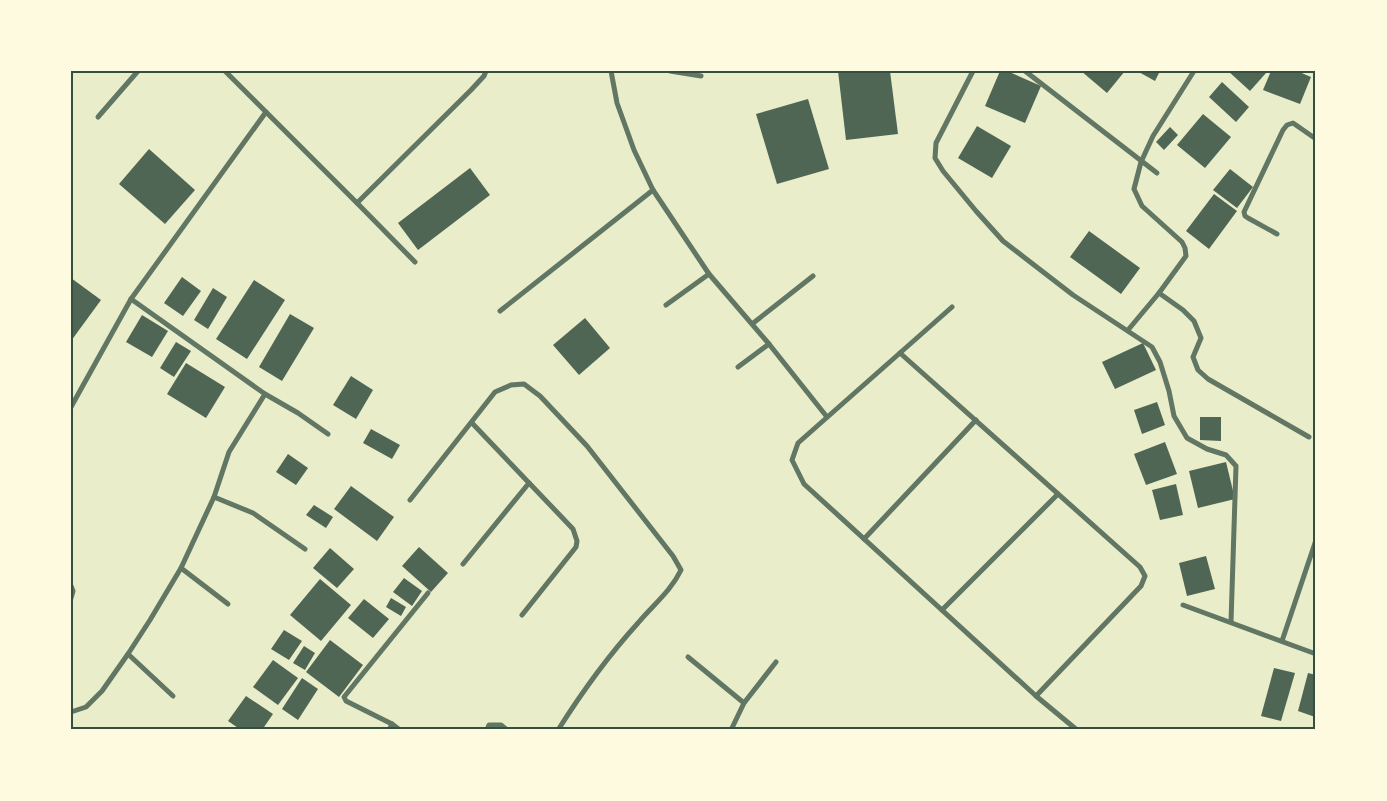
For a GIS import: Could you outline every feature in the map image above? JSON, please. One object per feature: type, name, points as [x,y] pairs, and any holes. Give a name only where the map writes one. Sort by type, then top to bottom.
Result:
[{"type":"street","points":[[98,117],[138,71]]},
{"type":"street","points":[[225,71],[415,262]]},
{"type":"street","points":[[357,203],[471,90],[484,76],[486,71]]},
{"type":"street","points":[[611,71],[617,103],[634,150],[653,190],[709,274],[769,344],[827,417]]},
{"type":"street","points":[[670,71],[702,76]]},
{"type":"street","points":[[972,71],[936,143],[935,158],[943,171],[1003,240],[1073,294],[1152,348],[1160,362],[1174,416],[1187,438],[1207,449],[1226,455],[1236,466],[1231,622]]},
{"type":"street","points":[[1025,71],[1140,162],[1157,173]]},
{"type":"street","points":[[1128,330],[1159,293],[1186,256],[1182,242],[1142,206],[1134,189],[1140,162],[1153,136],[1194,71]]},
{"type":"street","points":[[71,407],[131,299],[266,112]]},
{"type":"street","points":[[1277,234],[1245,216],[1244,212],[1265,164],[1287,125],[1293,123],[1316,139]]},
{"type":"street","points":[[500,311],[653,190]]},
{"type":"street","points":[[666,305],[709,274]]},
{"type":"street","points":[[752,324],[813,276]]},
{"type":"street","points":[[1159,293],[1183,310],[1194,321],[1201,338],[1192,358],[1198,370],[1208,379],[1309,436]]},
{"type":"street","points":[[131,299],[265,394],[298,413],[328,434]]},
{"type":"street","points":[[952,307],[798,442],[792,460],[804,484],[1036,696],[1078,730]]},
{"type":"street","points":[[738,367],[769,344]]},
{"type":"street","points":[[900,353],[1140,567],[1145,576],[1141,586],[1036,696]]},
{"type":"street","points":[[410,500],[495,392],[510,386],[524,384],[540,396],[587,446],[673,556],[681,570],[675,583],[638,623],[598,671],[558,730]]},
{"type":"street","points":[[71,712],[86,707],[102,691],[128,654],[181,568],[214,497],[229,452],[265,394]]},
{"type":"street","points":[[864,539],[976,420]]},
{"type":"street","points":[[472,422],[574,529],[577,541],[576,547],[522,615]]},
{"type":"street","points":[[463,564],[529,483]]},
{"type":"street","points":[[942,610],[1058,494]]},
{"type":"street","points":[[214,497],[253,513],[305,549]]},
{"type":"street","points":[[1282,641],[1316,540]]},
{"type":"street","points":[[181,568],[228,604]]},
{"type":"street","points":[[71,586],[73,591],[71,598]]},
{"type":"street","points":[[400,730],[392,724],[346,702],[344,697],[428,594]]},
{"type":"street","points":[[1183,604],[1316,654]]},
{"type":"street","points":[[128,654],[173,696]]},
{"type":"street","points":[[688,657],[744,703]]},
{"type":"street","points":[[731,730],[744,703],[776,662]]},
{"type":"street","points":[[389,730],[392,724]]},
{"type":"street","points":[[486,730],[489,725],[501,725],[507,730]]},
{"type":"building","points":[[838,71],[890,71],[898,134],[846,140]]},
{"type":"building","points":[[1000,71],[1007,71],[1041,86],[1025,123],[985,106]]},
{"type":"building","points":[[1081,71],[1125,71],[1107,93]]},
{"type":"building","points":[[1137,71],[1160,71],[1155,81]]},
{"type":"building","points":[[1228,71],[1264,71],[1266,73],[1250,91]]},
{"type":"building","points":[[1271,71],[1297,71],[1311,77],[1300,104],[1263,90]]},
{"type":"building","points":[[1222,82],[1249,107],[1236,122],[1209,97]]},
{"type":"building","points":[[808,99],[829,169],[777,184],[756,114]]},
{"type":"building","points":[[1203,114],[1231,137],[1205,168],[1177,145]]},
{"type":"building","points":[[977,126],[1011,146],[992,178],[958,158]]},
{"type":"building","points":[[1170,127],[1178,135],[1164,150],[1156,142]]},
{"type":"building","points":[[149,149],[195,190],[165,224],[119,184]]},
{"type":"building","points":[[470,168],[490,195],[418,250],[398,223]]},
{"type":"building","points":[[1230,169],[1253,187],[1237,208],[1213,190]]},
{"type":"building","points":[[1214,194],[1237,211],[1209,249],[1186,231]]},
{"type":"building","points":[[1089,231],[1140,268],[1121,294],[1070,257]]},
{"type":"building","points":[[182,277],[201,291],[183,316],[164,303]]},
{"type":"building","points":[[71,278],[101,300],[71,341]]},
{"type":"building","points":[[254,280],[285,300],[247,359],[216,339]]},
{"type":"building","points":[[213,288],[227,297],[208,329],[194,320]]},
{"type":"building","points":[[290,314],[314,328],[282,381],[259,367]]},
{"type":"building","points":[[142,315],[168,331],[152,357],[126,342]]},
{"type":"building","points":[[585,318],[610,348],[579,375],[553,345]]},
{"type":"building","points":[[176,342],[191,351],[174,377],[160,368]]},
{"type":"building","points":[[1143,343],[1156,370],[1115,389],[1102,362]]},
{"type":"building","points":[[186,363],[225,387],[206,418],[167,394]]},
{"type":"building","points":[[351,376],[373,390],[356,419],[333,405]]},
{"type":"building","points":[[1157,402],[1165,425],[1142,434],[1134,410]]},
{"type":"building","points":[[1200,417],[1221,417],[1221,441],[1200,440]]},
{"type":"building","points":[[371,429],[400,445],[392,459],[363,443]]},
{"type":"building","points":[[1165,442],[1177,474],[1146,485],[1134,454]]},
{"type":"building","points":[[288,454],[308,468],[296,485],[276,472]]},
{"type":"building","points":[[1226,462],[1235,499],[1198,508],[1189,471]]},
{"type":"building","points":[[1176,484],[1183,515],[1160,520],[1152,490]]},
{"type":"building","points":[[351,486],[394,517],[377,541],[334,509]]},
{"type":"building","points":[[314,505],[333,517],[326,528],[306,515]]},
{"type":"building","points":[[419,547],[448,573],[431,592],[402,566]]},
{"type":"building","points":[[330,548],[354,569],[337,588],[313,568]]},
{"type":"building","points":[[1206,556],[1215,589],[1187,596],[1179,563]]},
{"type":"building","points":[[404,578],[422,591],[412,606],[393,592]]},
{"type":"building","points":[[320,579],[351,605],[321,641],[290,615]]},
{"type":"building","points":[[391,598],[406,607],[401,616],[386,607]]},
{"type":"building","points":[[364,599],[389,619],[373,638],[348,618]]},
{"type":"building","points":[[284,630],[302,641],[289,660],[271,649]]},
{"type":"building","points":[[330,640],[363,665],[339,697],[306,672]]},
{"type":"building","points":[[304,646],[315,653],[305,670],[293,663]]},
{"type":"building","points":[[273,660],[298,678],[278,705],[253,687]]},
{"type":"building","points":[[1274,668],[1295,673],[1281,721],[1261,716]]},
{"type":"building","points":[[1308,673],[1316,675],[1315,717],[1298,711]]},
{"type":"building","points":[[302,678],[318,689],[298,720],[282,709]]},
{"type":"building","points":[[246,696],[273,714],[262,730],[241,730],[228,721]]}]
